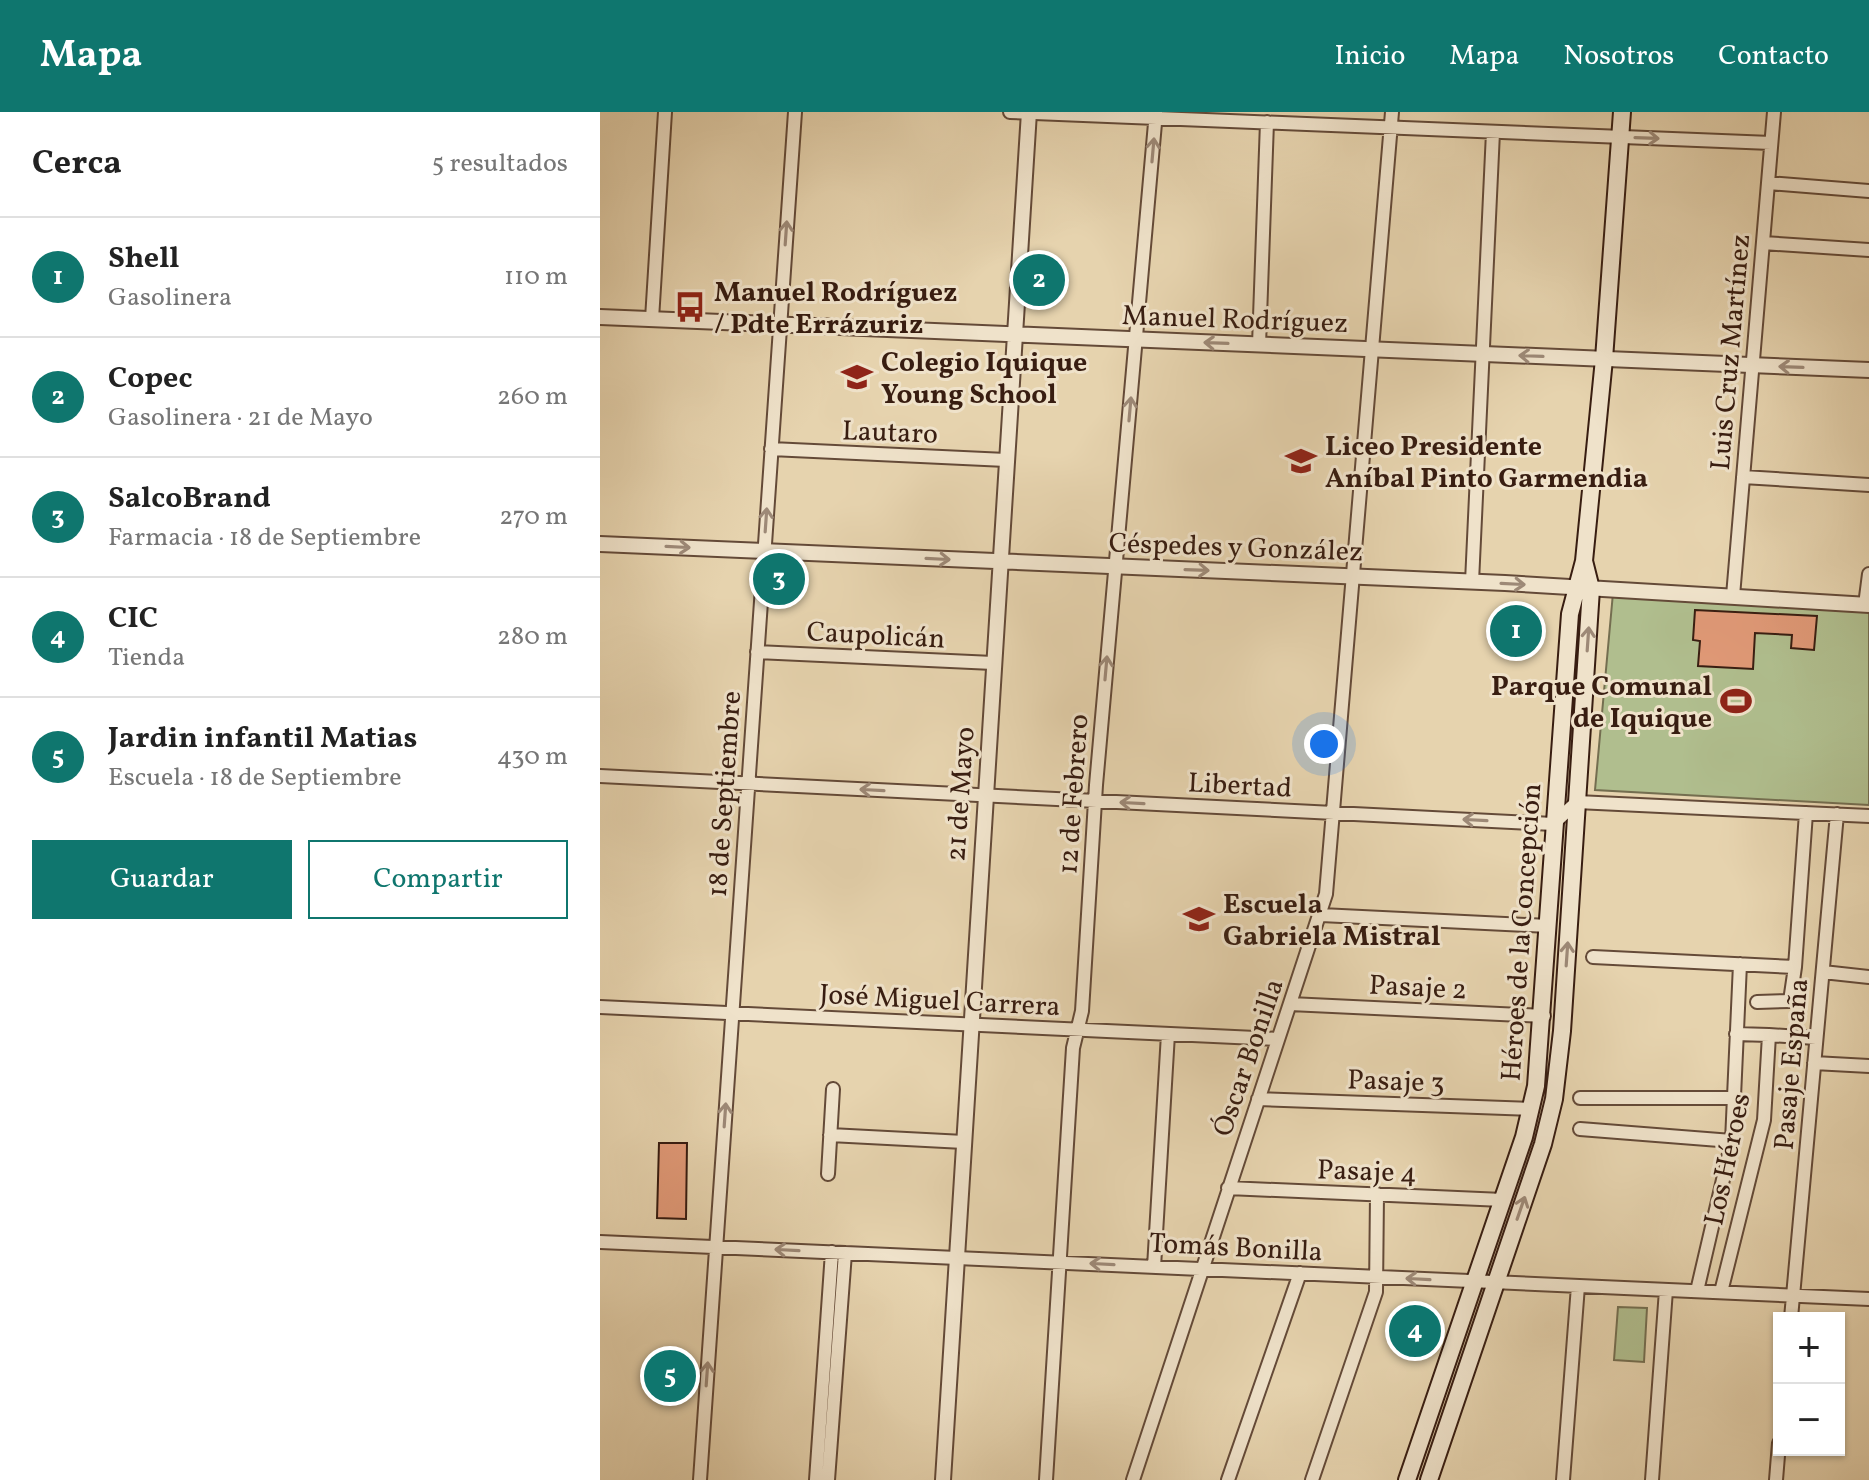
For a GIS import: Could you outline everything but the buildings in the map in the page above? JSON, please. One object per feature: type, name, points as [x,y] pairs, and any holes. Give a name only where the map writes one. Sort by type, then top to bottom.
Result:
[{"type":"main road","name":"Héroes de la Concepción","points":[[1429,1480],[1539,1155],[1554,1099],[1562,1031],[1577,802],[1584,561],[1604,359],[1622,112]]},
{"type":"main road","name":"Héroes de la Concepción","points":[[1407,1480],[1532,1109],[1544,1016],[1553,824],[1583,588]]},
{"type":"street","points":[[652,319],[665,112]]},
{"type":"street","name":"18 de Septiembre","points":[[700,1480],[795,112]]},
{"type":"street","points":[[1010,112],[1274,119],[1493,132],[1771,143]]},
{"type":"street","name":"21 de Mayo","points":[[943,1480],[1029,112]]},
{"type":"street","name":"Óscar Bonilla","points":[[1133,1480],[1321,915],[1334,813],[1355,577],[1392,112]]},
{"type":"street","name":"Luis Cruz Martínez","points":[[1733,596],[1774,112]]},
{"type":"street","name":"12 de Febrero","points":[[1046,1480],[1073,1048],[1082,1011],[1094,801],[1156,115]]},
{"type":"street","points":[[1259,345],[1274,119]]},
{"type":"street","points":[[1472,582],[1493,132]]},
{"type":"street","points":[[1768,183],[1869,191]]},
{"type":"street","points":[[1763,243],[1869,250]]},
{"type":"street","name":"Manuel Rodríguez","points":[[600,317],[1869,370]]},
{"type":"street","name":"Lautaro","points":[[771,449],[1006,460]]},
{"type":"street","points":[[1743,477],[1869,485]]},
{"type":"street","name":"Céspedes y González","points":[[600,544],[1472,582],[1867,605]]},
{"type":"street","points":[[1867,605],[1869,574]]},
{"type":"street","name":"Caupolicán","points":[[757,652],[993,663]]},
{"type":"street","name":"Libertad","points":[[600,776],[1553,824]]},
{"type":"street","points":[[1553,824],[1577,802],[1869,816]]},
{"type":"street","points":[[1757,1002],[1790,1001],[1806,813]]},
{"type":"street","name":"Pasaje España","points":[[1792,1312],[1837,814]]},
{"type":"street","points":[[1321,915],[1548,926]]},
{"type":"street","points":[[1593,957],[1795,967]]},
{"type":"street","points":[[1697,1291],[1732,1141],[1740,964]]},
{"type":"street","points":[[1823,972],[1869,977]]},
{"type":"street","name":"Pasaje 2","points":[[1290,1004],[1544,1016]]},
{"type":"street","name":"José Miguel Carrera","points":[[600,1007],[1278,1039]]},
{"type":"street","points":[[1154,1267],[1168,1034]]},
{"type":"street","points":[[1736,1034],[1816,1038]]},
{"type":"street","name":"Los Héroes","points":[[1721,1292],[1764,1120],[1769,1035]]},
{"type":"street","points":[[1814,1063],[1869,1066]]},
{"type":"street","points":[[828,1174],[833,1089]]},
{"type":"street","points":[[1580,1098],[1735,1098]]},
{"type":"street","name":"Pasaje 3","points":[[1258,1099],[1532,1109]]},
{"type":"street","points":[[1580,1129],[1732,1141]]},
{"type":"street","points":[[830,1135],[964,1142]]},
{"type":"street","name":"Pasaje 4","points":[[1228,1188],[1503,1200]]},
{"type":"street","points":[[1312,1480],[1375,1296],[1377,1194]]},
{"type":"street","name":"Tomás Bonilla","points":[[600,1242],[1869,1299]]},
{"type":"street","points":[[816,1480],[839,1252]]},
{"type":"street","points":[[828,1480],[839,1252]]},
{"type":"street","points":[[1228,1480],[1300,1273]]},
{"type":"street","points":[[1563,1480],[1578,1286]]},
{"type":"street","points":[[1652,1480],[1666,1290]]},
{"type":"street","points":[[1776,1480],[1778,1456]]},
{"type":"green space","name":"Parque Comunal de Iquique","points":[[1613,593],[1869,612],[1869,805],[1595,790]]},
{"type":"green space","points":[[1618,1307],[1647,1308],[1644,1362],[1614,1360]]},
{"type":"place","name":"Copec","points":[[1039,280]]},
{"type":"place","name":"Manuel Rodríguez / Pdte Errázuriz","points":[[690,307]]},
{"type":"place","name":"Colegio Iquique Young School","points":[[857,377]]},
{"type":"place","name":"Liceo Presidente Aníbal Pinto Garmendia","points":[[1301,461]]},
{"type":"place","name":"SalcoBrand","points":[[779,579]]},
{"type":"place","name":"Shell","points":[[1516,631]]},
{"type":"place","name":"Parque Comunal de Iquique","points":[[1736,701]]},
{"type":"place","name":"Escuela Gabriela Mistral","points":[[1199,919]]},
{"type":"place","name":"CIC","points":[[1415,1331]]},
{"type":"place","name":"Jardin infantil Matias","points":[[670,1376]]}]
